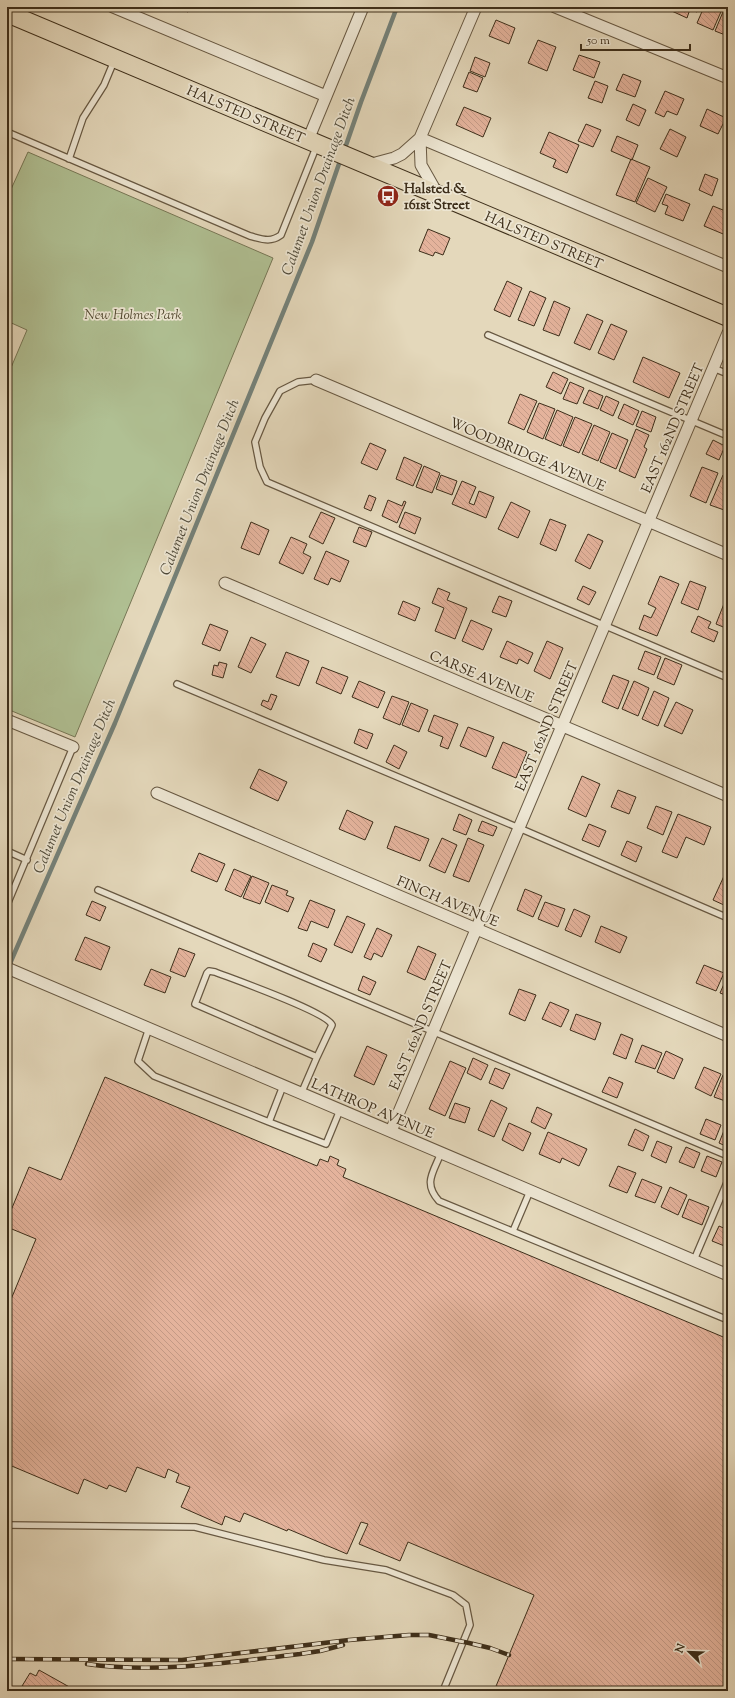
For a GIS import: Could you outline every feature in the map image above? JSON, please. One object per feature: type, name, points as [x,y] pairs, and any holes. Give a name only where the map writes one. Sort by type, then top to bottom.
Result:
[{"type":"main road","name":"HALSTED STREET","points":[[7,13],[728,318]]},
{"type":"street","points":[[113,7],[326,96]]},
{"type":"street","points":[[312,142],[326,96],[363,7]]},
{"type":"street","points":[[368,165],[394,158],[402,154],[420,138],[476,7]]},
{"type":"street","points":[[555,7],[728,78]]},
{"type":"street","points":[[420,138],[421,165],[438,195]]},
{"type":"street","points":[[420,138],[728,267]]},
{"type":"street","name":"EAST 162ND STREET","points":[[391,1131],[728,333]]},
{"type":"street","name":"WOODBRIDGE AVENUE","points":[[316,380],[728,555]]},
{"type":"street","name":"CARSE AVENUE","points":[[225,583],[728,796]]},
{"type":"street","points":[[7,720],[73,747]]},
{"type":"street","name":"FINCH AVENUE","points":[[157,793],[728,1036]]},
{"type":"street","name":"LATHROP AVENUE","points":[[12,970],[728,1275]]},
{"type":"lane","points":[[69,158],[83,118],[104,85],[114,58]]},
{"type":"lane","points":[[7,132],[250,236],[269,240],[274,240],[281,234],[312,142]]},
{"type":"lane","points":[[488,335],[728,436]]},
{"type":"lane","points":[[713,368],[728,374]]},
{"type":"lane","points":[[316,380],[298,382],[280,391],[265,418],[255,442],[260,467],[268,482],[728,678]]},
{"type":"lane","points":[[177,684],[728,918]]},
{"type":"lane","points":[[7,905],[73,747]]},
{"type":"lane","points":[[7,851],[27,860]]},
{"type":"lane","points":[[98,890],[728,1156]]},
{"type":"lane","points":[[301,1094],[332,1025],[330,1021],[310,1009],[223,975],[215,972],[207,973],[194,1002],[195,1004],[317,1057]]},
{"type":"lane","points":[[149,1028],[138,1061],[154,1076],[326,1144],[340,1110]]},
{"type":"lane","points":[[268,1122],[283,1086]]},
{"type":"lane","points":[[441,1153],[430,1181],[432,1192],[439,1201],[728,1320]]},
{"type":"lane","points":[[694,1260],[728,1180]]},
{"type":"lane","points":[[513,1231],[530,1191]]},
{"type":"lane","points":[[7,1525],[195,1527],[324,1560],[386,1570],[453,1595],[466,1605],[470,1625],[443,1691]]},
{"type":"green space","name":"New Holmes Park","points":[[28,152],[273,258],[75,737],[7,709],[7,377],[27,330],[7,321],[7,198]]},
{"type":"building","points":[[175,7],[190,7],[188,12]]},
{"type":"building","points":[[663,7],[699,7],[697,12],[690,9],[687,18]]},
{"type":"building","points":[[704,7],[723,7],[713,30],[697,23]]},
{"type":"building","points":[[725,7],[728,7],[728,36],[715,31]]},
{"type":"building","points":[[496,20],[515,28],[509,44],[489,36]]},
{"type":"building","points":[[538,40],[556,47],[547,71],[528,63]]},
{"type":"building","points":[[579,55],[600,62],[594,78],[573,70]]},
{"type":"building","points":[[475,57],[490,63],[485,77],[470,71]]},
{"type":"building","points":[[469,72],[483,78],[477,92],[463,87]]},
{"type":"building","points":[[623,74],[641,81],[635,97],[616,90]]},
{"type":"building","points":[[595,81],[608,86],[602,103],[588,98]]},
{"type":"building","points":[[665,91],[684,99],[677,115],[667,111],[664,117],[655,113]]},
{"type":"building","points":[[633,104],[646,110],[639,126],[626,120]]},
{"type":"building","points":[[464,107],[491,118],[483,137],[456,125]]},
{"type":"building","points":[[707,109],[726,118],[718,134],[700,126]]},
{"type":"building","points":[[586,124],[601,130],[593,147],[578,141]]},
{"type":"building","points":[[670,129],[686,137],[677,157],[660,149]]},
{"type":"building","points":[[549,132],[579,145],[567,173],[553,167],[556,160],[540,153]]},
{"type":"building","points":[[617,136],[638,145],[632,160],[611,151]]},
{"type":"building","points":[[631,159],[650,167],[635,202],[616,195]]},
{"type":"building","points":[[705,174],[718,179],[712,196],[699,190]]},
{"type":"building","points":[[648,178],[667,187],[655,212],[636,203]]},
{"type":"building","points":[[666,194],[690,204],[683,221],[665,214],[668,206],[662,204]]},
{"type":"building","points":[[713,206],[728,212],[728,236],[704,226]]},
{"type":"building","points":[[428,229],[450,238],[443,255],[435,252],[433,256],[419,251]]},
{"type":"building","points":[[507,281],[522,288],[510,317],[494,310]]},
{"type":"building","points":[[530,291],[546,298],[534,326],[518,320]]},
{"type":"building","points":[[554,301],[570,308],[559,336],[543,330]]},
{"type":"building","points":[[587,314],[603,321],[590,350],[574,343]]},
{"type":"building","points":[[611,324],[627,331],[614,360],[598,353]]},
{"type":"building","points":[[643,357],[680,373],[669,398],[633,382]]},
{"type":"building","points":[[553,372],[568,379],[561,394],[546,387]]},
{"type":"building","points":[[570,382],[584,388],[577,404],[563,399]]},
{"type":"building","points":[[589,390],[603,396],[598,409],[583,403]]},
{"type":"building","points":[[520,394],[537,401],[524,430],[508,423]]},
{"type":"building","points":[[606,396],[619,402],[613,416],[600,410]]},
{"type":"building","points":[[539,403],[555,409],[543,439],[527,432]]},
{"type":"building","points":[[624,404],[639,411],[633,425],[618,418]]},
{"type":"building","points":[[557,410],[573,417],[561,446],[545,439]]},
{"type":"building","points":[[728,410],[728,422],[724,420]]},
{"type":"building","points":[[642,411],[656,417],[651,432],[636,426]]},
{"type":"building","points":[[575,417],[592,424],[579,453],[563,446]]},
{"type":"building","points":[[594,425],[610,432],[598,461],[582,454]]},
{"type":"building","points":[[636,429],[649,435],[644,447],[647,449],[635,478],[619,471]]},
{"type":"building","points":[[612,433],[628,440],[616,469],[600,462]]},
{"type":"building","points":[[713,440],[725,446],[719,460],[706,454]]},
{"type":"building","points":[[370,443],[386,450],[377,470],[361,463]]},
{"type":"building","points":[[404,457],[422,465],[413,486],[396,479]]},
{"type":"building","points":[[424,466],[440,473],[432,493],[416,487]]},
{"type":"building","points":[[702,467],[718,473],[706,503],[690,496]]},
{"type":"building","points":[[441,475],[457,481],[452,495],[436,489]]},
{"type":"building","points":[[723,475],[728,478],[727,511],[710,505]]},
{"type":"building","points":[[462,481],[476,487],[469,503],[474,505],[479,491],[494,497],[486,518],[452,504]]},
{"type":"building","points":[[369,495],[376,498],[371,511],[364,508]]},
{"type":"building","points":[[388,500],[402,506],[404,501],[406,502],[397,523],[382,516]]},
{"type":"building","points":[[511,502],[530,511],[518,538],[498,529]]},
{"type":"building","points":[[321,512],[335,518],[323,544],[309,537]]},
{"type":"building","points":[[405,512],[421,518],[415,534],[399,527]]},
{"type":"building","points":[[550,519],[566,525],[556,551],[540,544]]},
{"type":"building","points":[[251,522],[269,530],[259,555],[241,548]]},
{"type":"building","points":[[359,527],[372,532],[366,547],[353,542]]},
{"type":"building","points":[[588,534],[603,541],[590,569],[575,561]]},
{"type":"building","points":[[291,537],[307,544],[303,553],[311,557],[303,574],[279,563]]},
{"type":"building","points":[[326,551],[349,561],[340,582],[331,578],[328,585],[314,579]]},
{"type":"building","points":[[660,576],[679,584],[657,636],[639,629],[644,615],[651,618],[656,608],[648,604]]},
{"type":"building","points":[[690,581],[706,587],[698,610],[681,603]]},
{"type":"building","points":[[583,586],[596,592],[589,605],[577,599]]},
{"type":"building","points":[[438,588],[450,593],[447,600],[467,608],[455,639],[435,631],[444,608],[432,603]]},
{"type":"building","points":[[499,596],[512,601],[506,617],[492,612]]},
{"type":"building","points":[[727,596],[728,597],[728,629],[716,624]]},
{"type":"building","points":[[403,601],[420,608],[415,621],[398,614]]},
{"type":"building","points":[[698,616],[711,622],[708,628],[718,632],[714,642],[691,632]]},
{"type":"building","points":[[471,620],[492,629],[483,650],[462,641]]},
{"type":"building","points":[[210,624],[228,631],[220,651],[202,644]]},
{"type":"building","points":[[251,637],[266,644],[251,673],[238,667]]},
{"type":"building","points":[[507,641],[533,653],[528,664],[519,659],[517,664],[500,657]]},
{"type":"building","points":[[547,641],[563,648],[550,679],[534,671]]},
{"type":"building","points":[[645,651],[661,657],[654,675],[638,669]]},
{"type":"building","points":[[286,652],[309,661],[299,686],[276,677]]},
{"type":"building","points":[[665,658],[682,665],[674,685],[657,678]]},
{"type":"building","points":[[219,662],[227,664],[223,678],[212,675],[214,665],[218,666]]},
{"type":"building","points":[[322,667],[348,677],[341,694],[316,683]]},
{"type":"building","points":[[613,675],[629,681],[618,709],[602,702]]},
{"type":"building","points":[[359,681],[385,692],[378,708],[352,697]]},
{"type":"building","points":[[634,681],[649,688],[638,716],[622,709]]},
{"type":"building","points":[[654,691],[669,698],[658,726],[642,719]]},
{"type":"building","points":[[271,694],[277,696],[271,710],[261,705],[263,700],[268,702]]},
{"type":"building","points":[[392,696],[409,702],[400,725],[383,718]]},
{"type":"building","points":[[676,702],[693,710],[682,734],[664,726]]},
{"type":"building","points":[[411,703],[428,710],[419,732],[402,725]]},
{"type":"building","points":[[434,715],[458,724],[448,749],[440,746],[443,737],[428,731]]},
{"type":"building","points":[[468,727],[494,737],[486,757],[460,746]]},
{"type":"building","points":[[359,729],[373,734],[367,749],[354,743]]},
{"type":"building","points":[[503,742],[527,752],[516,778],[492,768]]},
{"type":"building","points":[[394,745],[407,752],[399,769],[386,762]]},
{"type":"building","points":[[259,769],[287,782],[278,801],[250,788]]},
{"type":"building","points":[[582,776],[600,784],[586,817],[568,809]]},
{"type":"building","points":[[618,790],[636,797],[629,814],[611,807]]},
{"type":"building","points":[[656,806],[672,812],[663,835],[647,828]]},
{"type":"building","points":[[347,810],[373,822],[365,840],[339,829]]},
{"type":"building","points":[[459,814],[472,820],[466,835],[453,830]]},
{"type":"building","points":[[678,814],[711,827],[704,845],[686,837],[677,858],[662,852]]},
{"type":"building","points":[[482,821],[497,827],[493,836],[478,831]]},
{"type":"building","points":[[589,824],[606,831],[599,847],[582,840]]},
{"type":"building","points":[[395,826],[429,839],[420,861],[387,848]]},
{"type":"building","points":[[442,838],[457,845],[445,873],[429,866]]},
{"type":"building","points":[[468,838],[484,845],[469,882],[453,876]]},
{"type":"building","points":[[627,841],[642,847],[636,862],[621,855]]},
{"type":"building","points":[[199,853],[225,864],[217,882],[191,871]]},
{"type":"building","points":[[234,869],[251,876],[241,897],[225,890]]},
{"type":"building","points":[[252,876],[269,883],[260,904],[243,898]]},
{"type":"building","points":[[724,876],[728,877],[728,896],[724,905],[713,900]]},
{"type":"building","points":[[272,885],[288,891],[286,895],[294,898],[288,912],[265,902]]},
{"type":"building","points":[[525,889],[542,896],[533,917],[517,910]]},
{"type":"building","points":[[310,900],[335,910],[328,928],[311,921],[307,931],[298,928]]},
{"type":"building","points":[[92,901],[106,907],[100,921],[86,915]]},
{"type":"building","points":[[545,902],[565,909],[558,927],[538,919]]},
{"type":"building","points":[[574,909],[590,916],[581,937],[565,930]]},
{"type":"building","points":[[347,916],[365,924],[352,953],[334,945]]},
{"type":"building","points":[[601,926],[627,937],[620,953],[595,942]]},
{"type":"building","points":[[377,928],[392,935],[382,957],[374,953],[371,960],[364,957]]},
{"type":"building","points":[[85,937],[110,947],[101,970],[75,960]]},
{"type":"building","points":[[313,943],[327,949],[321,962],[308,956]]},
{"type":"building","points":[[418,946],[436,954],[425,980],[407,972]]},
{"type":"building","points":[[179,948],[195,954],[185,977],[170,971]]},
{"type":"building","points":[[704,965],[724,973],[716,991],[696,983]]},
{"type":"building","points":[[151,969],[171,977],[165,993],[144,985]]},
{"type":"building","points":[[728,975],[728,996],[720,993]]},
{"type":"building","points":[[363,976],[376,982],[370,995],[358,990]]},
{"type":"building","points":[[519,989],[536,995],[525,1021],[509,1014]]},
{"type":"building","points":[[550,1002],[569,1010],[561,1027],[542,1019]]},
{"type":"building","points":[[576,1014],[601,1023],[595,1040],[570,1030]]},
{"type":"building","points":[[621,1034],[633,1039],[626,1059],[613,1054]]},
{"type":"building","points":[[642,1045],[662,1053],[655,1069],[635,1062]]},
{"type":"building","points":[[367,1046],[387,1055],[374,1085],[354,1076]]},
{"type":"building","points":[[666,1051],[683,1059],[674,1079],[657,1072]]},
{"type":"building","points":[[473,1058],[488,1065],[481,1080],[467,1073]]},
{"type":"building","points":[[450,1061],[466,1068],[445,1116],[429,1109]]},
{"type":"building","points":[[704,1067],[721,1074],[711,1096],[695,1088]]},
{"type":"building","points":[[495,1068],[510,1074],[503,1089],[489,1083]]},
{"type":"building","points":[[723,1075],[728,1077],[728,1102],[714,1097]]},
{"type":"building","points":[[105,1077],[317,1166],[320,1159],[328,1162],[330,1156],[339,1160],[337,1165],[346,1169],[343,1177],[728,1339],[728,1691],[494,1691],[534,1595],[408,1542],[400,1561],[359,1544],[368,1524],[361,1522],[347,1554],[288,1529],[287,1531],[244,1513],[240,1522],[225,1516],[222,1525],[181,1507],[190,1487],[176,1482],[179,1474],[168,1469],[165,1478],[137,1467],[126,1492],[109,1485],[107,1489],[84,1479],[78,1494],[7,1464],[7,1309],[36,1239],[7,1227],[7,1220],[29,1167],[61,1180]]},
{"type":"building","points":[[609,1077],[623,1083],[617,1098],[602,1092]]},
{"type":"building","points":[[491,1100],[507,1108],[494,1137],[478,1130]]},
{"type":"building","points":[[455,1103],[470,1108],[465,1123],[449,1118]]},
{"type":"building","points":[[537,1107],[552,1114],[545,1129],[531,1122]]},
{"type":"building","points":[[706,1119],[721,1125],[715,1140],[700,1134]]},
{"type":"building","points":[[509,1123],[531,1133],[523,1151],[502,1140]]},
{"type":"building","points":[[725,1128],[728,1129],[728,1147],[719,1143]]},
{"type":"building","points":[[635,1129],[649,1136],[643,1151],[628,1145]]},
{"type":"building","points":[[548,1132],[587,1149],[579,1166],[562,1158],[560,1163],[539,1154]]},
{"type":"building","points":[[657,1141],[672,1147],[666,1163],[651,1156]]},
{"type":"building","points":[[686,1147],[700,1153],[694,1168],[679,1162]]},
{"type":"building","points":[[707,1156],[722,1162],[716,1177],[701,1171]]},
{"type":"building","points":[[618,1166],[636,1173],[627,1193],[609,1186]]},
{"type":"building","points":[[642,1179],[662,1187],[655,1203],[635,1196]]},
{"type":"building","points":[[670,1187],[687,1195],[678,1215],[661,1207]]},
{"type":"building","points":[[689,1199],[709,1207],[702,1225],[682,1217]]},
{"type":"building","points":[[719,1226],[728,1230],[727,1247],[712,1241]]},
{"type":"building","points":[[39,1670],[73,1689],[72,1691],[19,1691],[30,1673],[36,1676]]},
{"type":"waterway","name":"Calumet Union Drainage Ditch","points":[[344,151],[397,7]]},
{"type":"waterway","name":"Calumet Union Drainage Ditch","points":[[8,968],[115,723],[312,242],[341,158]]},
{"type":"railway","points":[[7,1659],[182,1660],[349,1640],[409,1635],[429,1635],[490,1648],[509,1655]]},
{"type":"railway","points":[[87,1664],[140,1668],[194,1666],[300,1654],[343,1645]]},
{"type":"place","name":"Halsted & 161st Street","points":[[388,196]]}]
